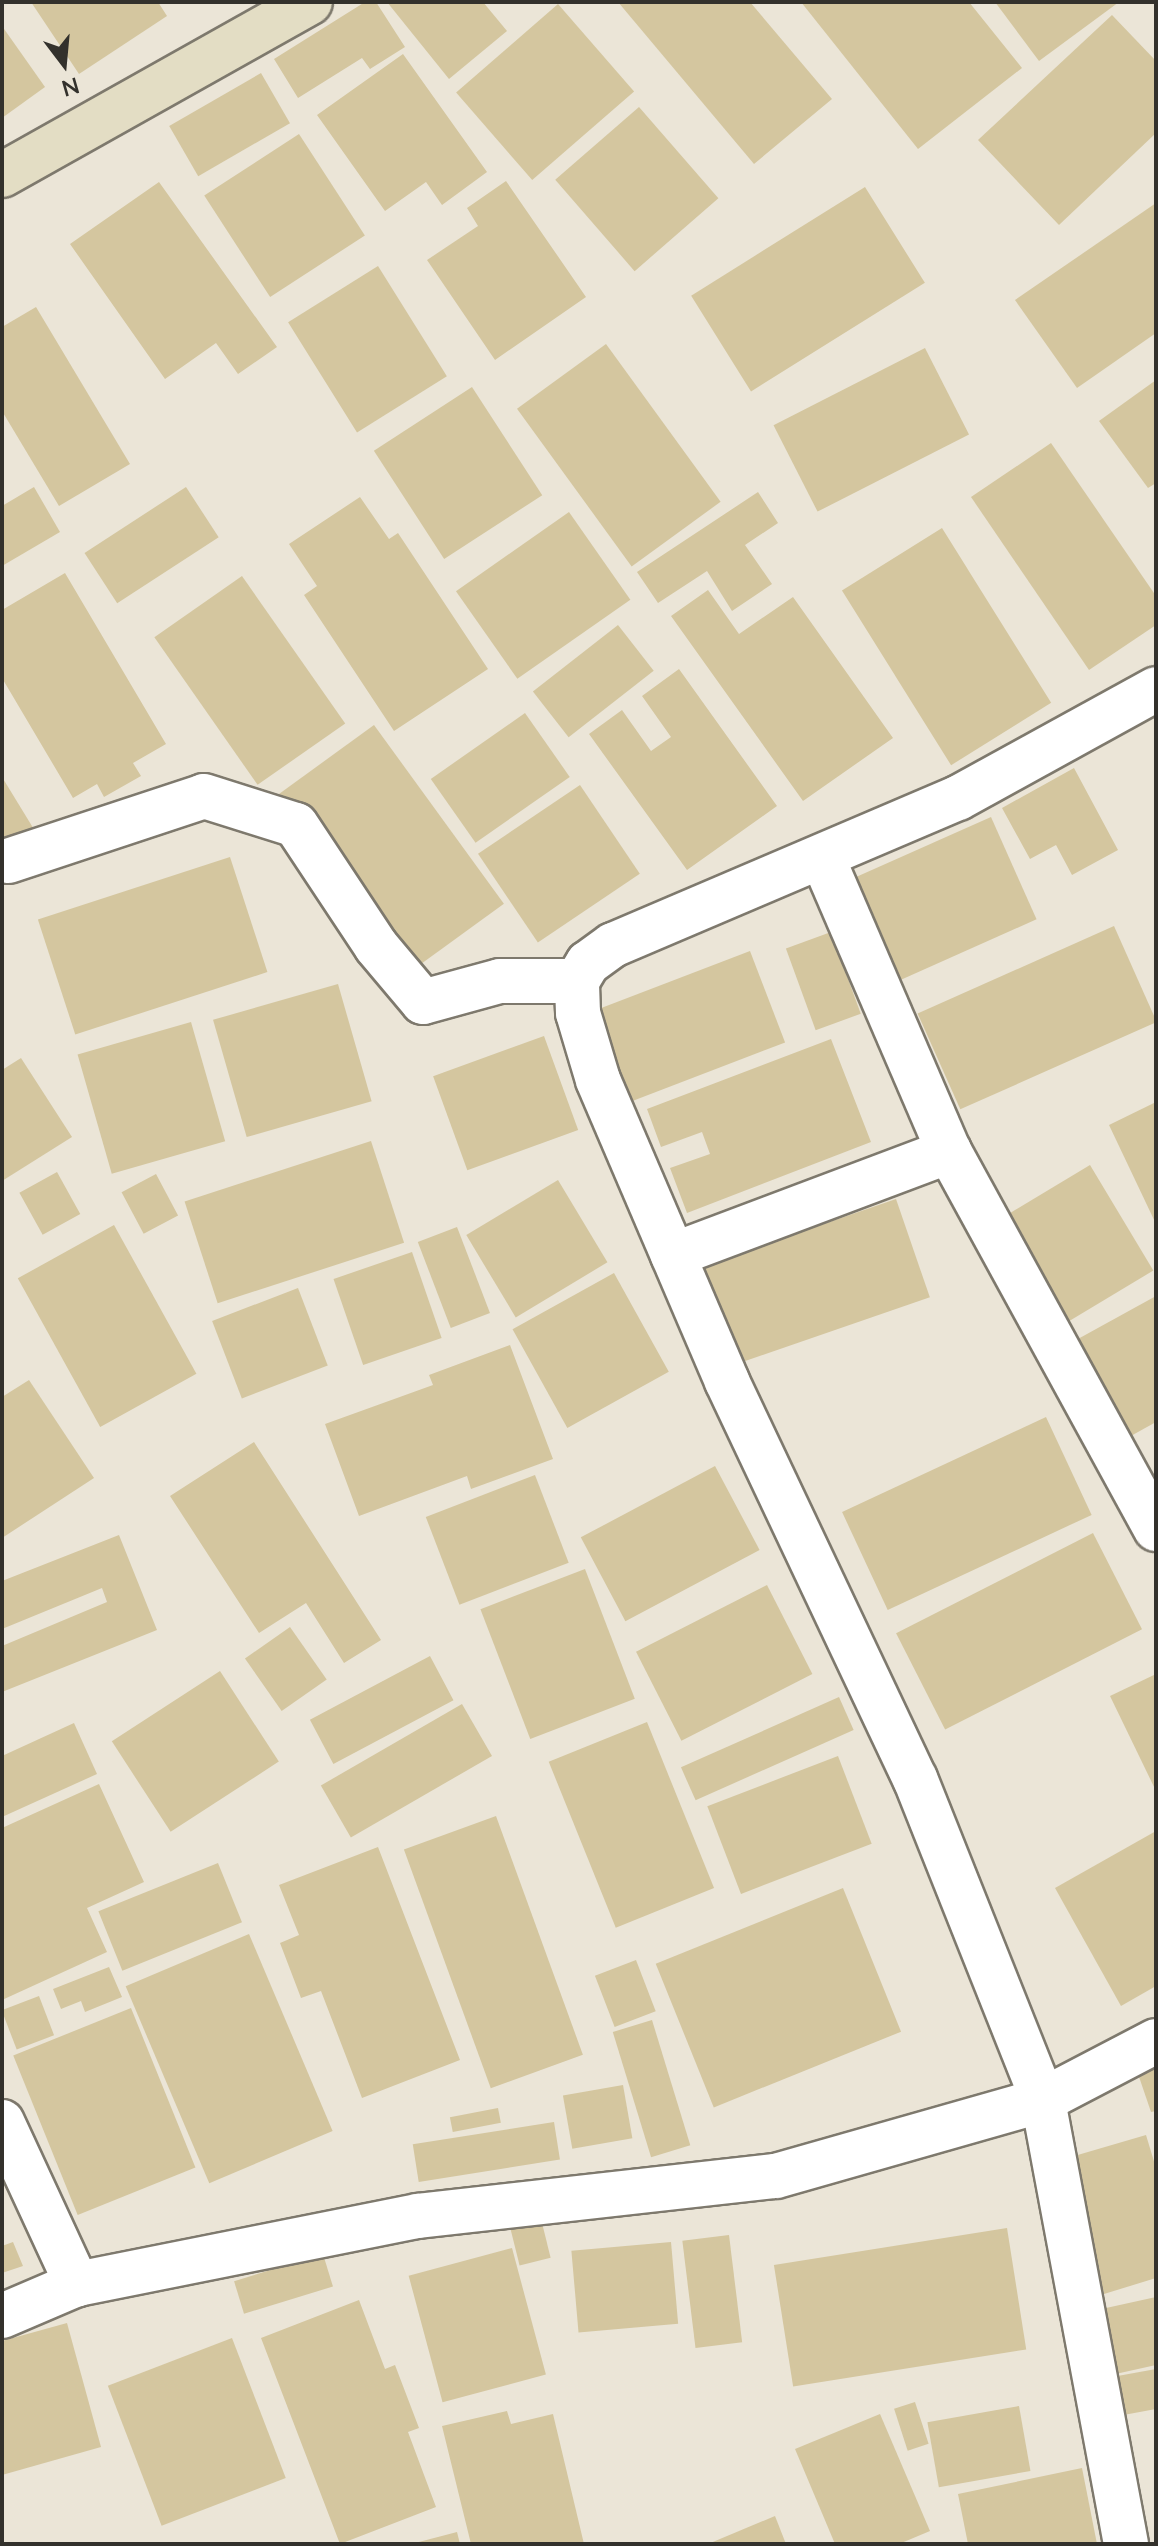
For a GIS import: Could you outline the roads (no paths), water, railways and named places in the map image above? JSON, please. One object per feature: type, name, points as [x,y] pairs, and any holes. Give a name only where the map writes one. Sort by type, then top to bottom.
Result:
[{"type":"street","points":[[2,175],[310,2]]},
{"type":"street","points":[[1126,2544],[1043,2100],[915,1779],[673,1255],[598,1080],[578,1013],[577,981],[588,963],[613,945],[823,859],[958,798],[1156,689]]},
{"type":"street","points":[[8,861],[204,796],[296,825],[376,946],[423,1002],[500,981],[577,981]]},
{"type":"street","points":[[823,859],[949,1151],[1156,1529]]},
{"type":"street","points":[[673,1255],[949,1151]]},
{"type":"street","points":[[2,2316],[77,2284],[418,2216],[776,2176],[1043,2100],[1156,2041]]},
{"type":"street","points":[[2,2122],[77,2284]]}]
